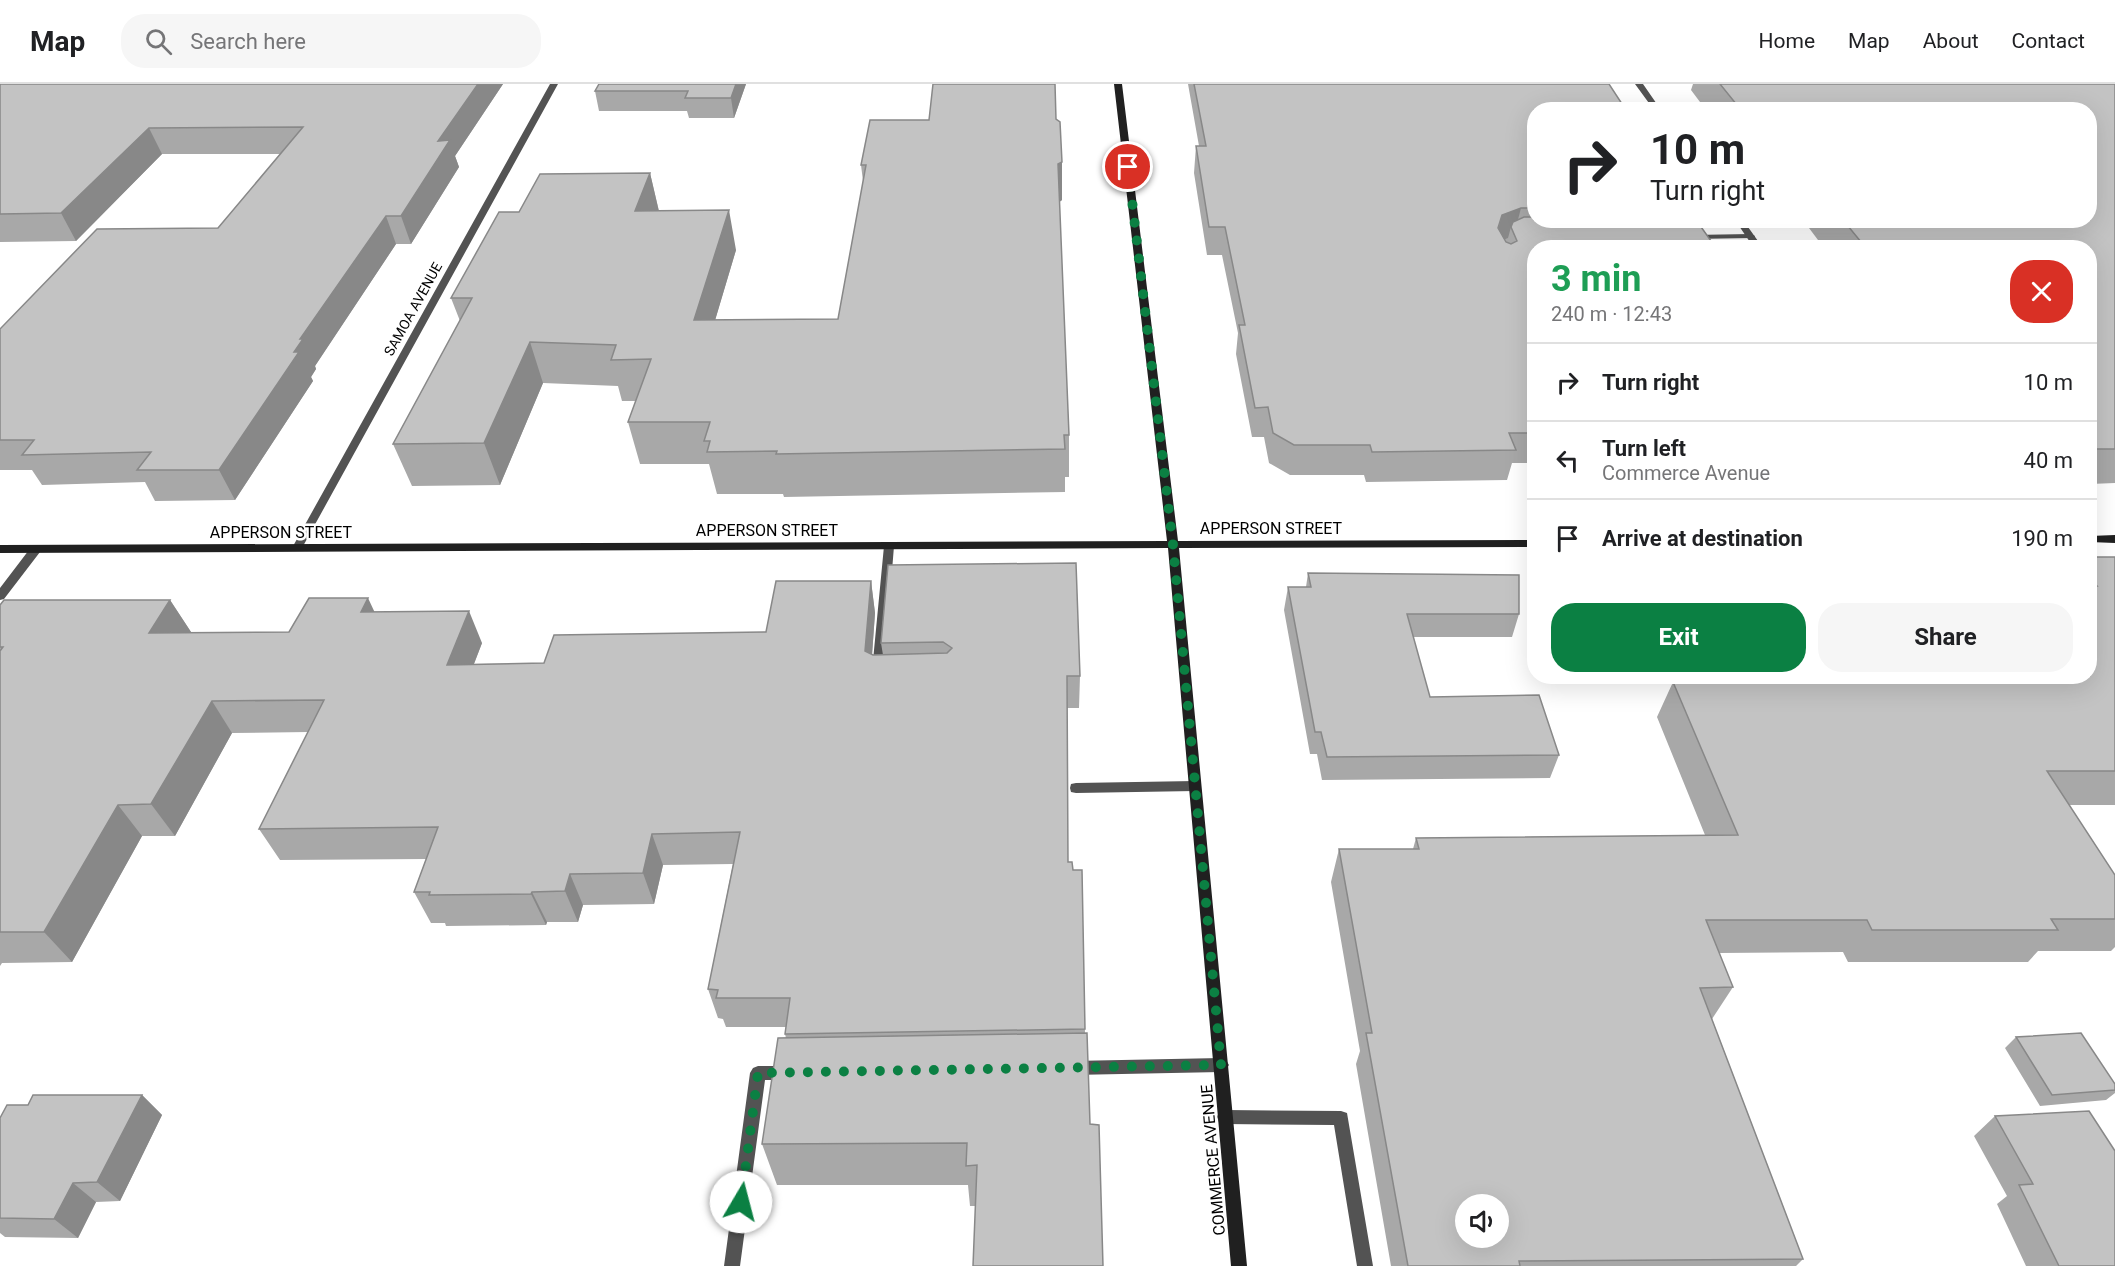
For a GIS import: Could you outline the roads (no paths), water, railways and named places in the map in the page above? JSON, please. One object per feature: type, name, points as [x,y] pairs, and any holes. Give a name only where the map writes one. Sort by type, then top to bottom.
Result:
[{"type":"street","name":"SAMOA AVENUE","points":[[297,548],[554,84]]},
{"type":"street","name":"COMMERCE AVENUE","points":[[1118,84],[1173,545],[1239,1266]]},
{"type":"street","points":[[1639,84],[1652,102]]},
{"type":"street","points":[[1745,228],[1754,240]]},
{"type":"street","points":[[1681,237],[1751,236]]},
{"type":"street","points":[[2097,539],[2115,539]]},
{"type":"street","name":"APPERSON STREET","points":[[0,549],[1527,543]]},
{"type":"street","points":[[889,546],[877,681],[889,681]]},
{"type":"street","points":[[0,596],[36,549]]},
{"type":"street","points":[[1076,788],[1196,786]]},
{"type":"street","points":[[1055,1068],[1221,1065]]},
{"type":"street","points":[[732,1266],[758,1073],[806,1072]]},
{"type":"street","points":[[1225,1117],[1341,1118],[1365,1266]]}]
